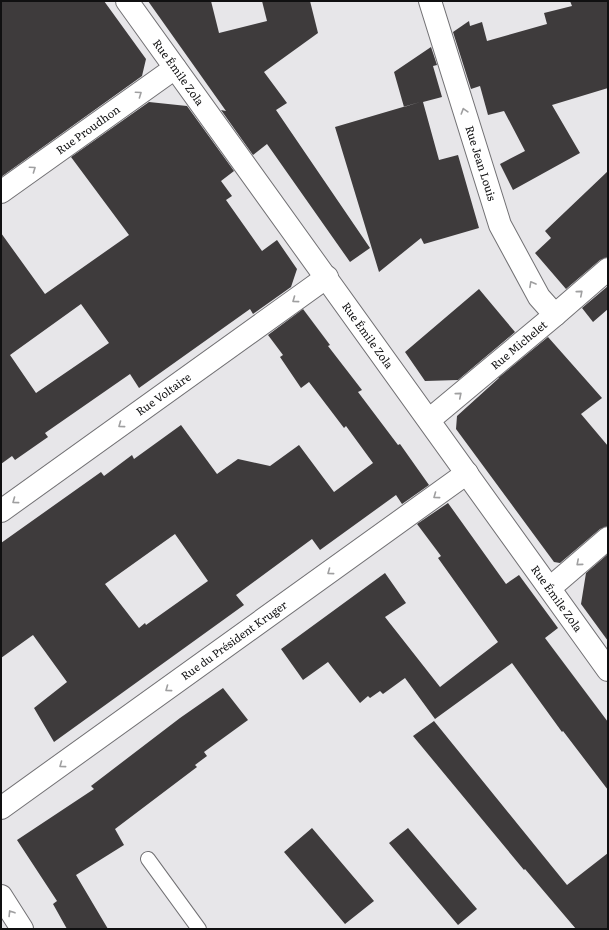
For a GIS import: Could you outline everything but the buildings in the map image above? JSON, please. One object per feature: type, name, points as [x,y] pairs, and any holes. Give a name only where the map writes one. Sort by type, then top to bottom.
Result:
[{"type":"street","name":"Rue Émile Zola","points":[[127,1],[608,670]]},
{"type":"street","name":"Rue Jean Louis","points":[[430,1],[500,225],[539,297],[555,315]]},
{"type":"street","name":"Rue Proudhon","points":[[1,192],[175,68]]},
{"type":"street","name":"Rue Michelet","points":[[429,420],[608,269]]},
{"type":"street","name":"Rue Voltaire","points":[[1,511],[326,277]]},
{"type":"street","name":"Rue du Président Kruger","points":[[1,808],[467,473]]},
{"type":"street","points":[[550,588],[608,538]]},
{"type":"street","points":[[1,896],[22,929]]},
{"type":"lane","points":[[148,859],[199,929]]}]
